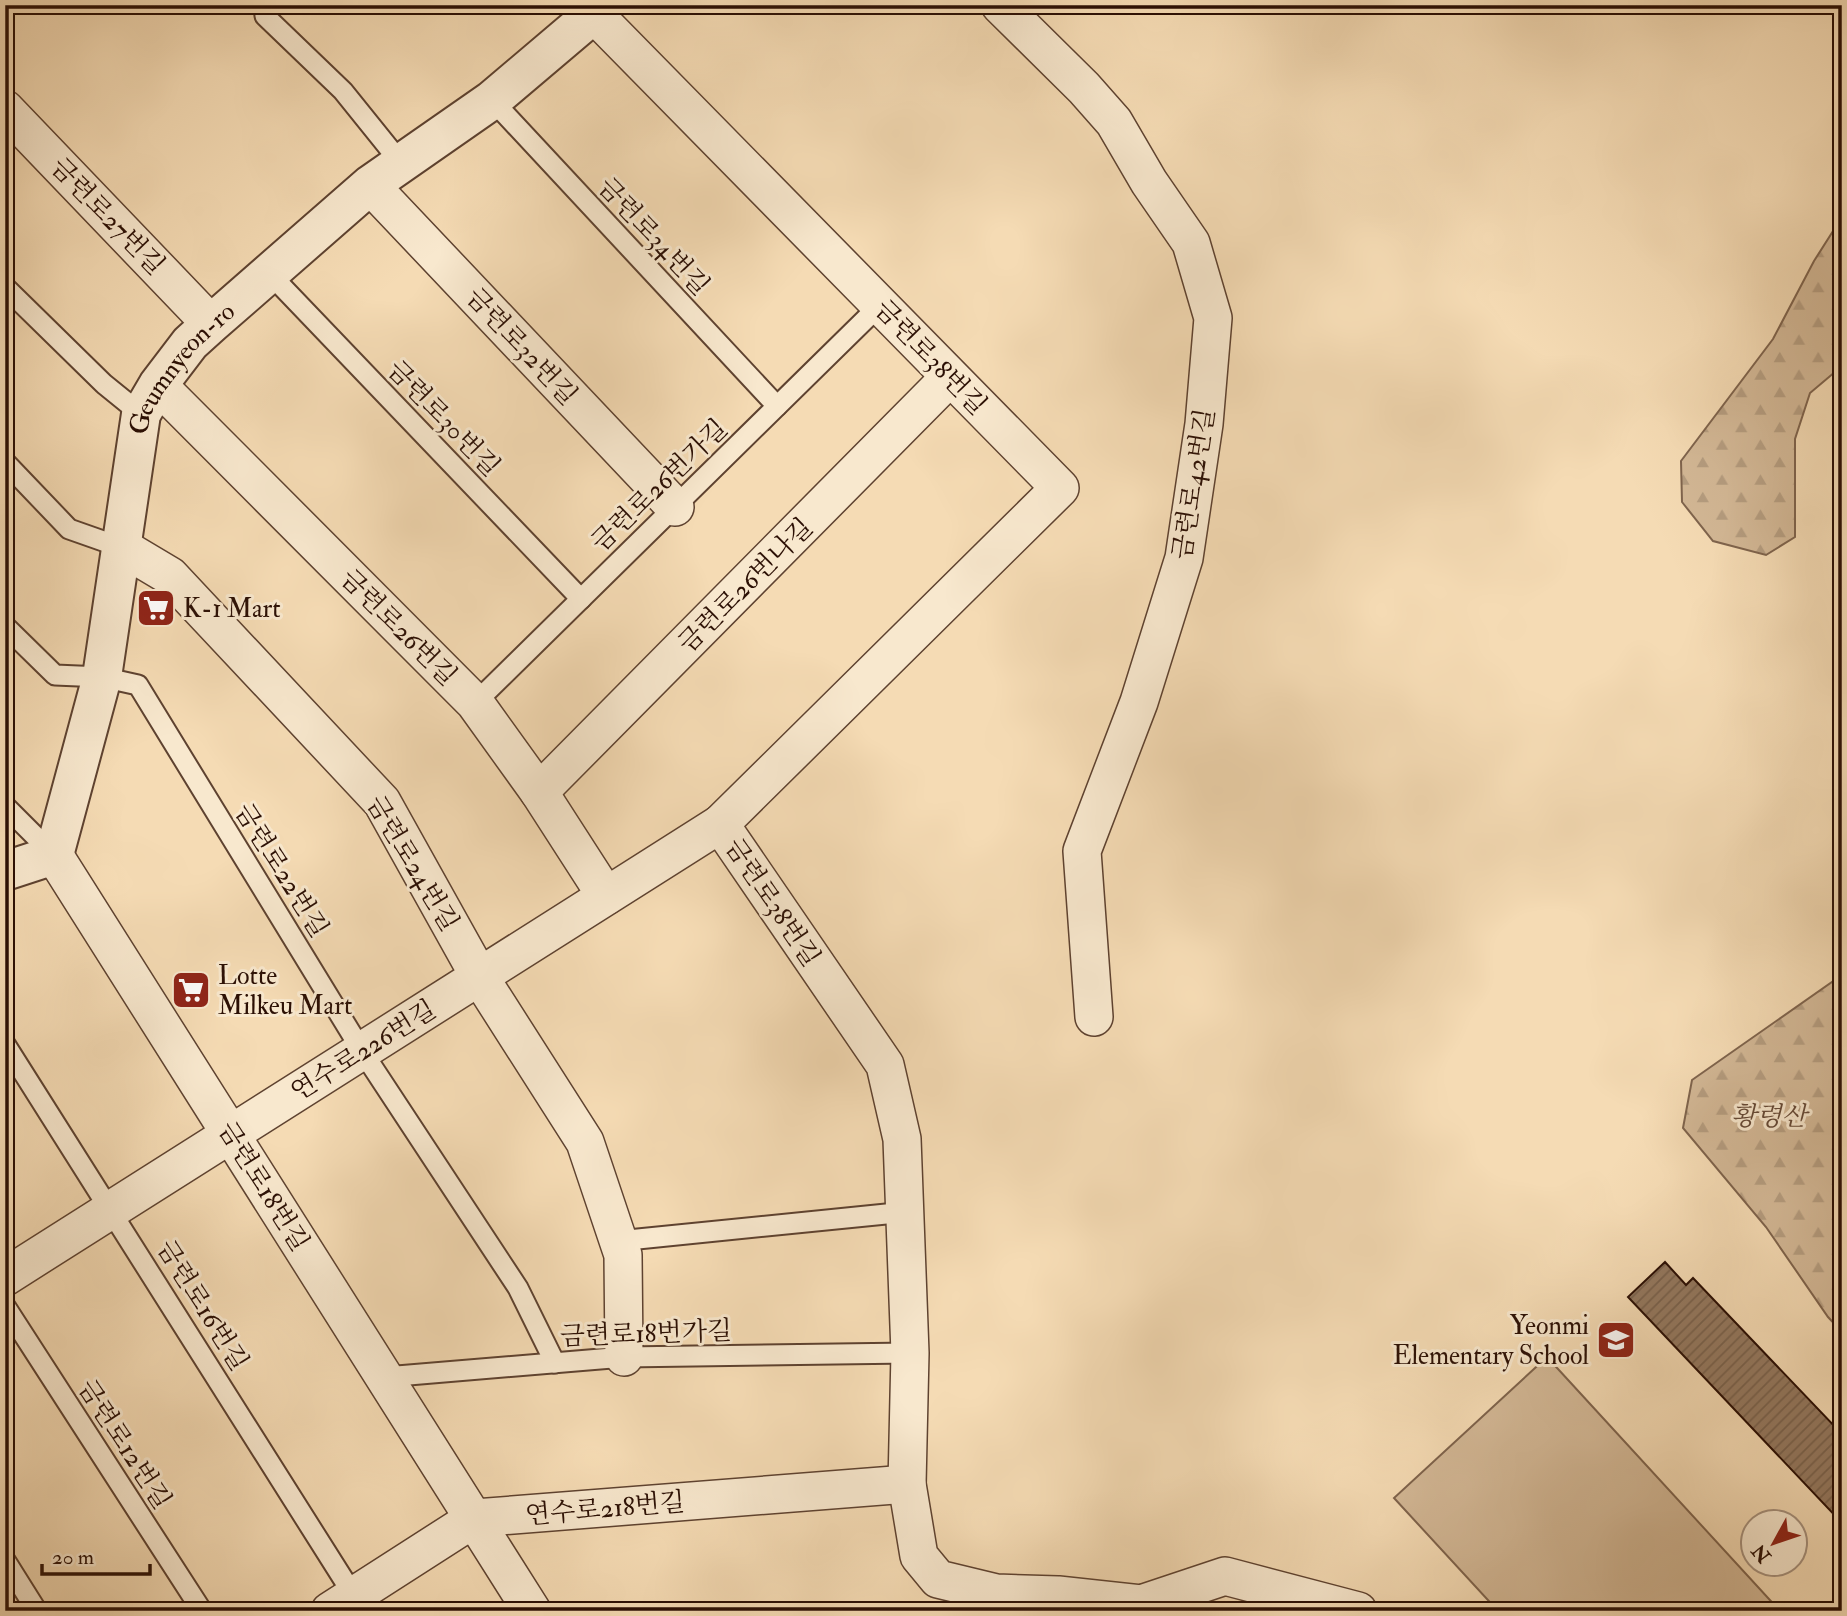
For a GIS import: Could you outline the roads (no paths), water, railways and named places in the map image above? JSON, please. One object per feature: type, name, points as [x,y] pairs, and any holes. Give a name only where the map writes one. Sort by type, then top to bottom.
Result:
[{"type":"street","name":"금련로42번길","points":[[1000,5],[1084,88],[1114,122],[1149,182],[1191,243],[1213,318],[1203,424],[1184,558],[1139,702],[1082,851],[1094,1017]]},
{"type":"street","name":"Geumnyeon-ro","points":[[54,855],[103,677],[150,399],[190,343],[370,185],[492,100],[599,9]]},
{"type":"street","name":"금련로38번길","points":[[599,9],[880,305],[1060,488],[720,824],[885,1065],[902,1139],[911,1353],[907,1484],[919,1556],[937,1579],[996,1593],[1058,1595],[1141,1604],[1225,1576],[1358,1611]]},
{"type":"street","name":"금련로27번길","points":[[5,109],[211,324]]},
{"type":"street","name":"금련로32번길","points":[[370,185],[675,507]]},
{"type":"street","name":"금련로26번나길","points":[[539,792],[950,377]]},
{"type":"street","name":"금련로26번길","points":[[150,399],[475,704],[539,792],[606,896]]},
{"type":"street","name":"금련로24번길","points":[[123,548],[170,576],[382,802],[480,976],[585,1142],[623,1255],[624,1356]]},
{"type":"street","name":"연수로226번길","points":[[5,1277],[720,824]]},
{"type":"street","points":[[5,870],[54,855]]},
{"type":"street","name":"금련로18번길","points":[[54,855],[532,1611]]},
{"type":"street","name":"연수로218번길","points":[[342,1603],[475,1518],[907,1484]]},
{"type":"lane","points":[[264,5],[265,16],[343,91],[401,163]]},
{"type":"lane","name":"금련로34번길","points":[[492,100],[777,407]]},
{"type":"lane","name":"금련로30번길","points":[[269,273],[581,599]]},
{"type":"lane","points":[[5,287],[104,384],[150,399]]},
{"type":"lane","name":"금련로26번가길","points":[[475,704],[880,305]]},
{"type":"lane","points":[[5,462],[69,530],[123,548]]},
{"type":"lane","name":"금련로22번길","points":[[5,626],[55,675],[103,677],[138,685],[362,1051],[518,1288],[555,1363]]},
{"type":"lane","points":[[5,806],[54,855]]},
{"type":"lane","name":"금련로16번길","points":[[5,1044],[111,1209],[342,1603]]},
{"type":"lane","points":[[618,1241],[905,1212]]},
{"type":"lane","name":"금련로12번길","points":[[5,1306],[202,1611]]},
{"type":"lane","name":"금련로18번가길","points":[[385,1377],[624,1356],[911,1353]]},
{"type":"lane","points":[[5,1560],[37,1611]]},
{"type":"place","name":"K-1 Mart","points":[[156,608]]},
{"type":"place","name":"Lotte Milkeu Mart","points":[[191,990]]},
{"type":"place","name":"Yeonmi Elementary School","points":[[1616,1340]]},
{"type":"park label","name":"황령산","points":[[1769,1116]]}]
